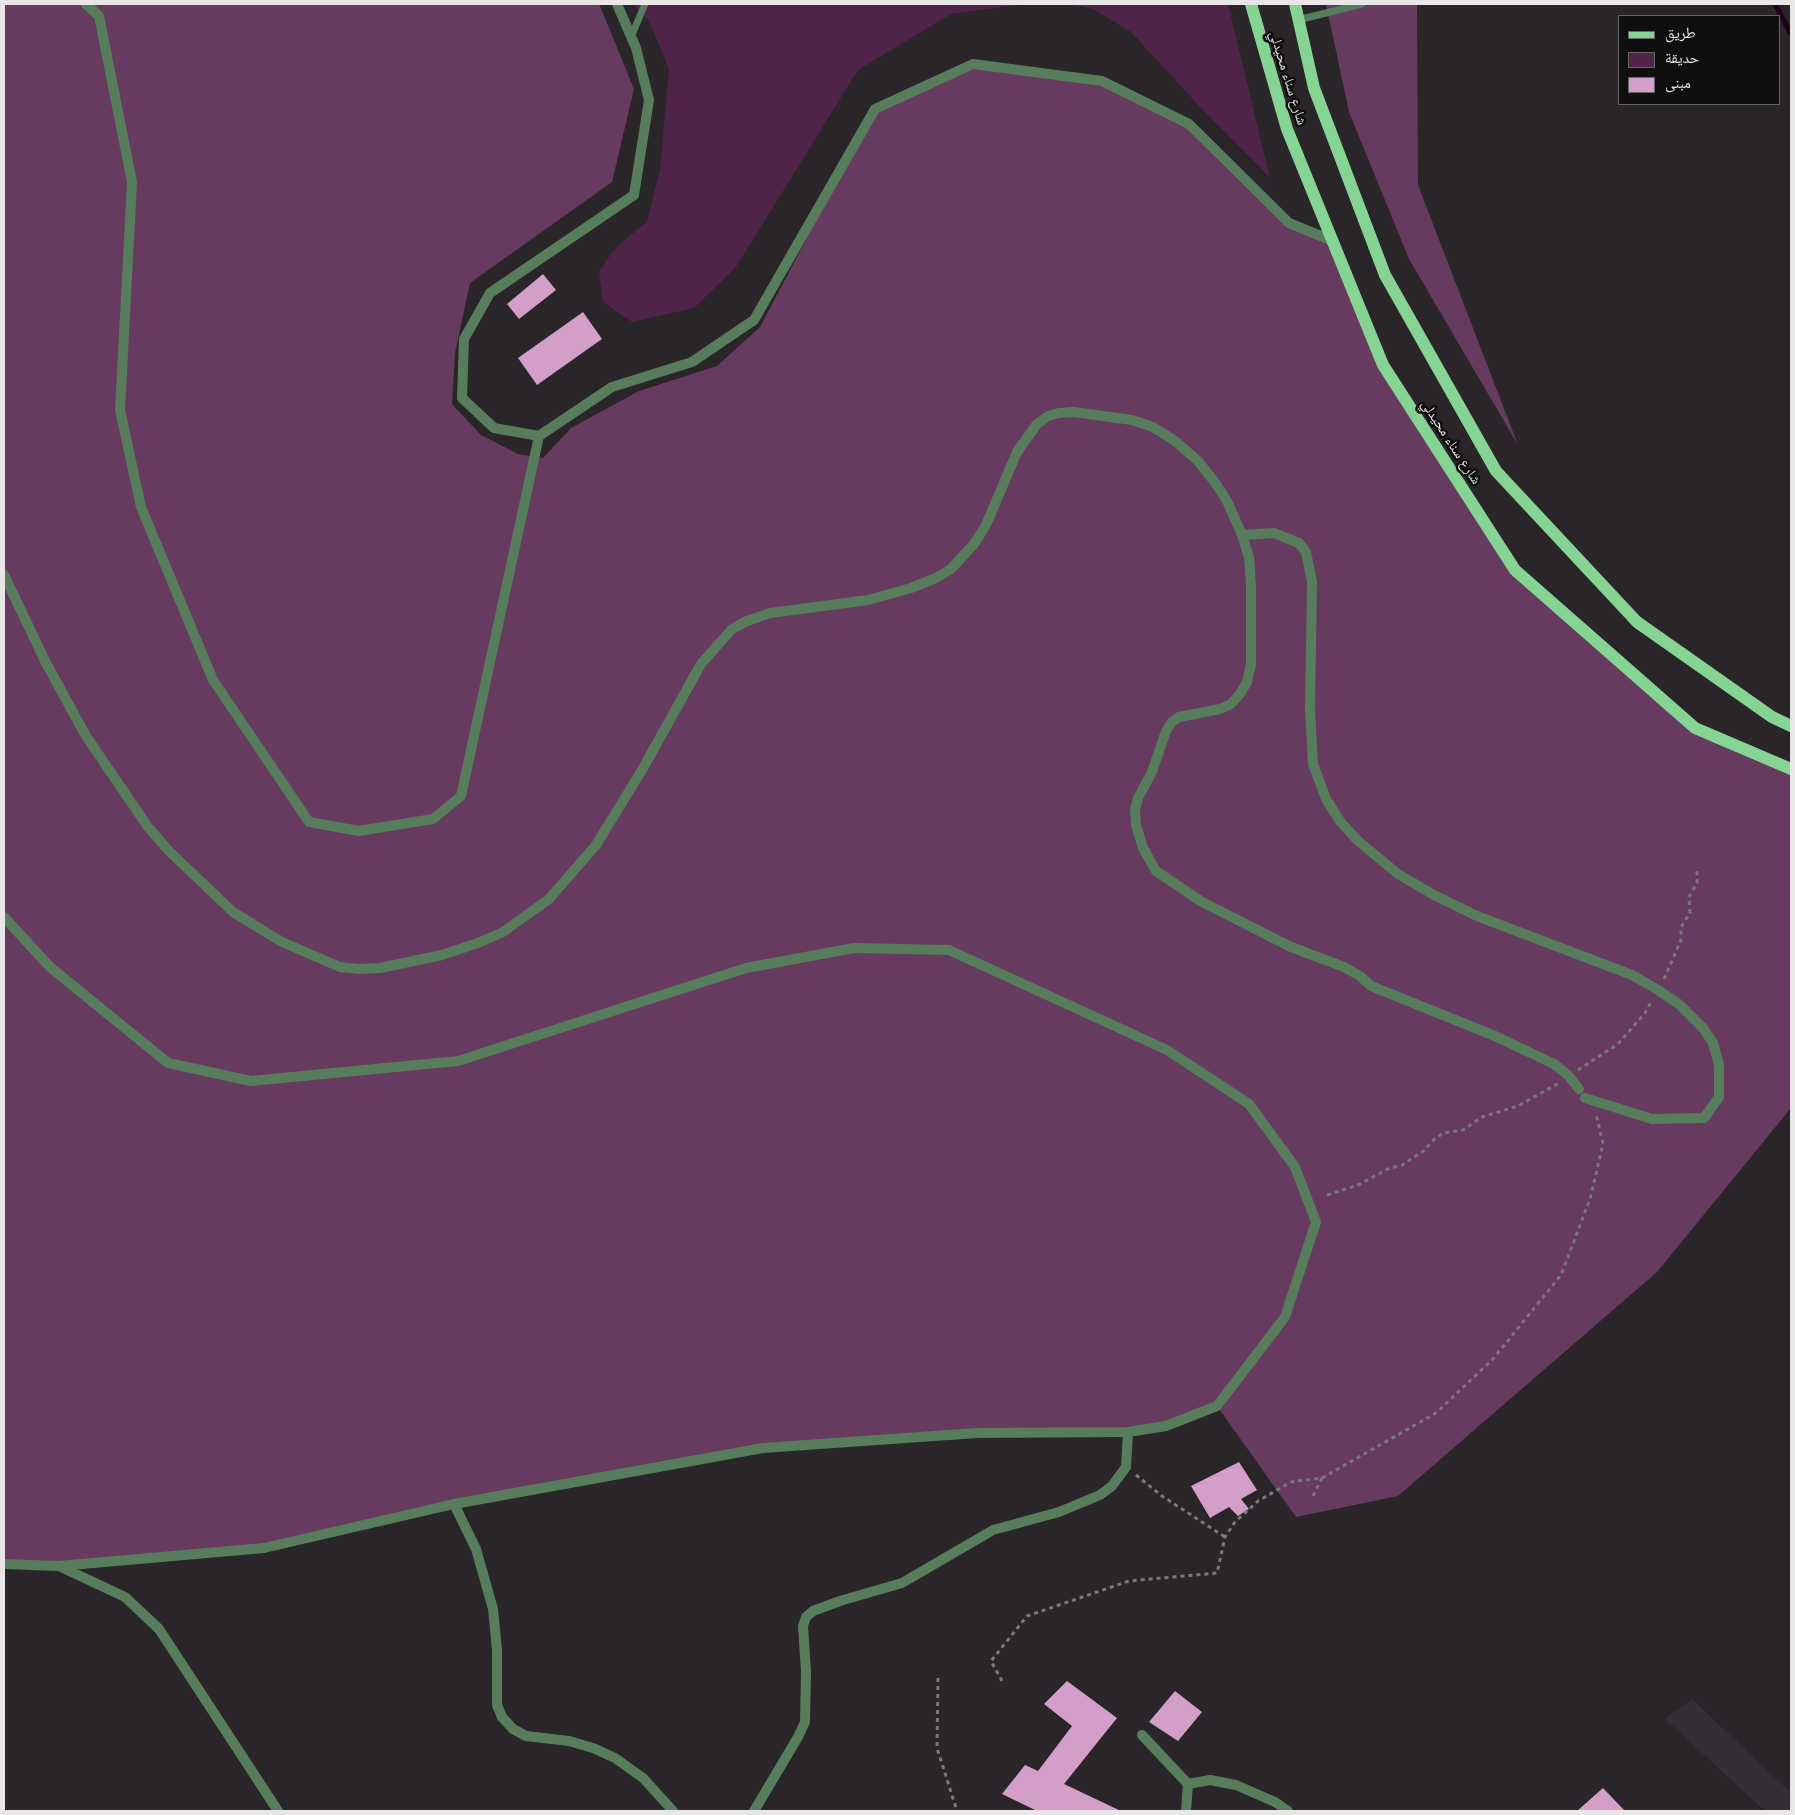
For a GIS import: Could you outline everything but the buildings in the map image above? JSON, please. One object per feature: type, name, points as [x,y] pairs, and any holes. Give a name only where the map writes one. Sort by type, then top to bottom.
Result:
[{"type":"main road","name":"شارع سناء محيدلي","points":[[1251,4],[1287,129],[1384,365],[1515,570],[1695,728],[1791,769]]},
{"type":"main road","name":"شارع سناء محيدلي","points":[[1294,4],[1314,88],[1385,275],[1496,471],[1637,622],[1772,717],[1791,726]]},
{"type":"street","points":[[86,4],[99,16],[132,182],[120,410],[141,507],[213,680],[309,822],[359,831],[433,819],[460,796],[539,436],[612,387],[692,362],[754,320],[875,108],[973,64],[1102,81],[1189,124],[1288,223],[1333,241]]},
{"type":"street","points":[[539,436],[494,428],[462,398],[464,339],[490,293],[634,195],[649,100],[636,48],[617,4]]},
{"type":"street","points":[[4,576],[46,663],[86,736],[132,805],[169,851],[233,912],[251,925],[319,960],[340,967],[359,969],[380,968],[415,962],[478,943],[511,926],[549,899],[596,846],[642,770],[701,664],[732,629],[747,621],[770,613],[868,600],[936,578],[951,569],[974,544],[986,525],[1016,452],[1037,424],[1048,416],[1074,412],[1132,420],[1153,427],[1175,441],[1197,460],[1214,481],[1231,510],[1242,535],[1249,556],[1251,585],[1251,664],[1247,682],[1231,704],[1220,710],[1179,717],[1172,722],[1166,731],[1152,772],[1138,798],[1135,810],[1136,825],[1150,862],[1156,871],[1202,902],[1225,911],[1252,928],[1291,947],[1344,966],[1371,986],[1495,1036],[1554,1064],[1568,1076],[1582,1093],[1652,1119],[1704,1118],[1719,1097],[1720,1065],[1714,1042],[1680,1005],[1632,975],[1477,916],[1434,895],[1398,874],[1357,840],[1340,821],[1326,798],[1313,764],[1310,710],[1312,582],[1306,552],[1298,543],[1274,533],[1242,535]]},
{"type":"street","points":[[4,917],[50,967],[168,1063],[251,1081],[458,1061],[746,968],[854,948],[949,950],[1167,1050],[1249,1104],[1295,1167],[1316,1222],[1285,1318],[1217,1406],[1166,1426],[1128,1432],[977,1433],[763,1448],[454,1504],[264,1548],[59,1566],[4,1564]]},
{"type":"street","points":[[754,1811],[805,1722],[806,1672],[803,1626],[806,1617],[813,1611],[840,1600],[902,1583],[993,1530],[1084,1503],[1112,1486],[1126,1467],[1128,1432]]},
{"type":"street","points":[[454,1504],[476,1548],[493,1609],[497,1650],[497,1705],[502,1716],[513,1729],[526,1736],[569,1741],[593,1748],[615,1758],[643,1778],[673,1811]]},
{"type":"street","points":[[59,1566],[125,1597],[159,1630],[278,1811]]},
{"type":"street","points":[[1142,1735],[1188,1784],[1186,1811]]},
{"type":"street","points":[[1188,1784],[1210,1780],[1236,1784],[1275,1802],[1288,1811]]},
{"type":"lane","points":[[631,37],[646,4]]},
{"type":"lane","points":[[1298,20],[1362,4]]},
{"type":"path","points":[[1327,1195],[1358,1185],[1388,1169],[1402,1165],[1425,1150],[1431,1142],[1443,1133],[1463,1130],[1482,1117],[1518,1106],[1618,1044],[1645,1013],[1672,965],[1681,940],[1681,928],[1690,913],[1689,897],[1697,883],[1697,869]]},
{"type":"path","points":[[1002,1681],[991,1661],[1027,1616],[1129,1580],[1217,1572],[1225,1537],[1236,1522],[1258,1501],[1291,1482],[1322,1478],[1436,1413],[1493,1359],[1562,1276],[1590,1199],[1603,1144],[1597,1116],[1582,1093]]},
{"type":"path","points":[[1126,1467],[1162,1496],[1225,1537]]},
{"type":"path","points":[[1313,1496],[1322,1478]]},
{"type":"path","points":[[938,1678],[937,1748],[957,1811]]},
{"type":"shaded area","points":[[4,4],[598,4],[634,89],[612,182],[470,283],[455,353],[452,404],[481,435],[518,454],[543,458],[571,428],[639,391],[717,366],[760,327],[875,109],[973,64],[1102,81],[1189,124],[1288,223],[1333,241],[1401,393],[1515,570],[1695,728],[1791,769],[1791,1108],[1657,1272],[1398,1496],[1296,1517],[1217,1406],[1166,1426],[763,1448],[454,1504],[264,1548],[112,1560],[4,1564]]},
{"type":"shaded area","points":[[1326,4],[1417,4],[1418,185],[1518,445],[1409,259],[1349,112]]},
{"type":"shaded area","points":[[1692,1699],[1791,1793],[1791,1811],[1765,1811],[1665,1719]]},
{"type":"green space","points":[[632,4],[1024,4],[951,14],[858,70],[736,267],[694,308],[632,322],[603,302],[599,271],[617,246],[647,222],[660,169],[669,69],[648,19]]},
{"type":"green space","points":[[1068,4],[1228,4],[1270,178],[1200,107],[1131,32],[1093,9]]},
{"type":"waterway","points":[[1775,4],[1791,34]]}]
